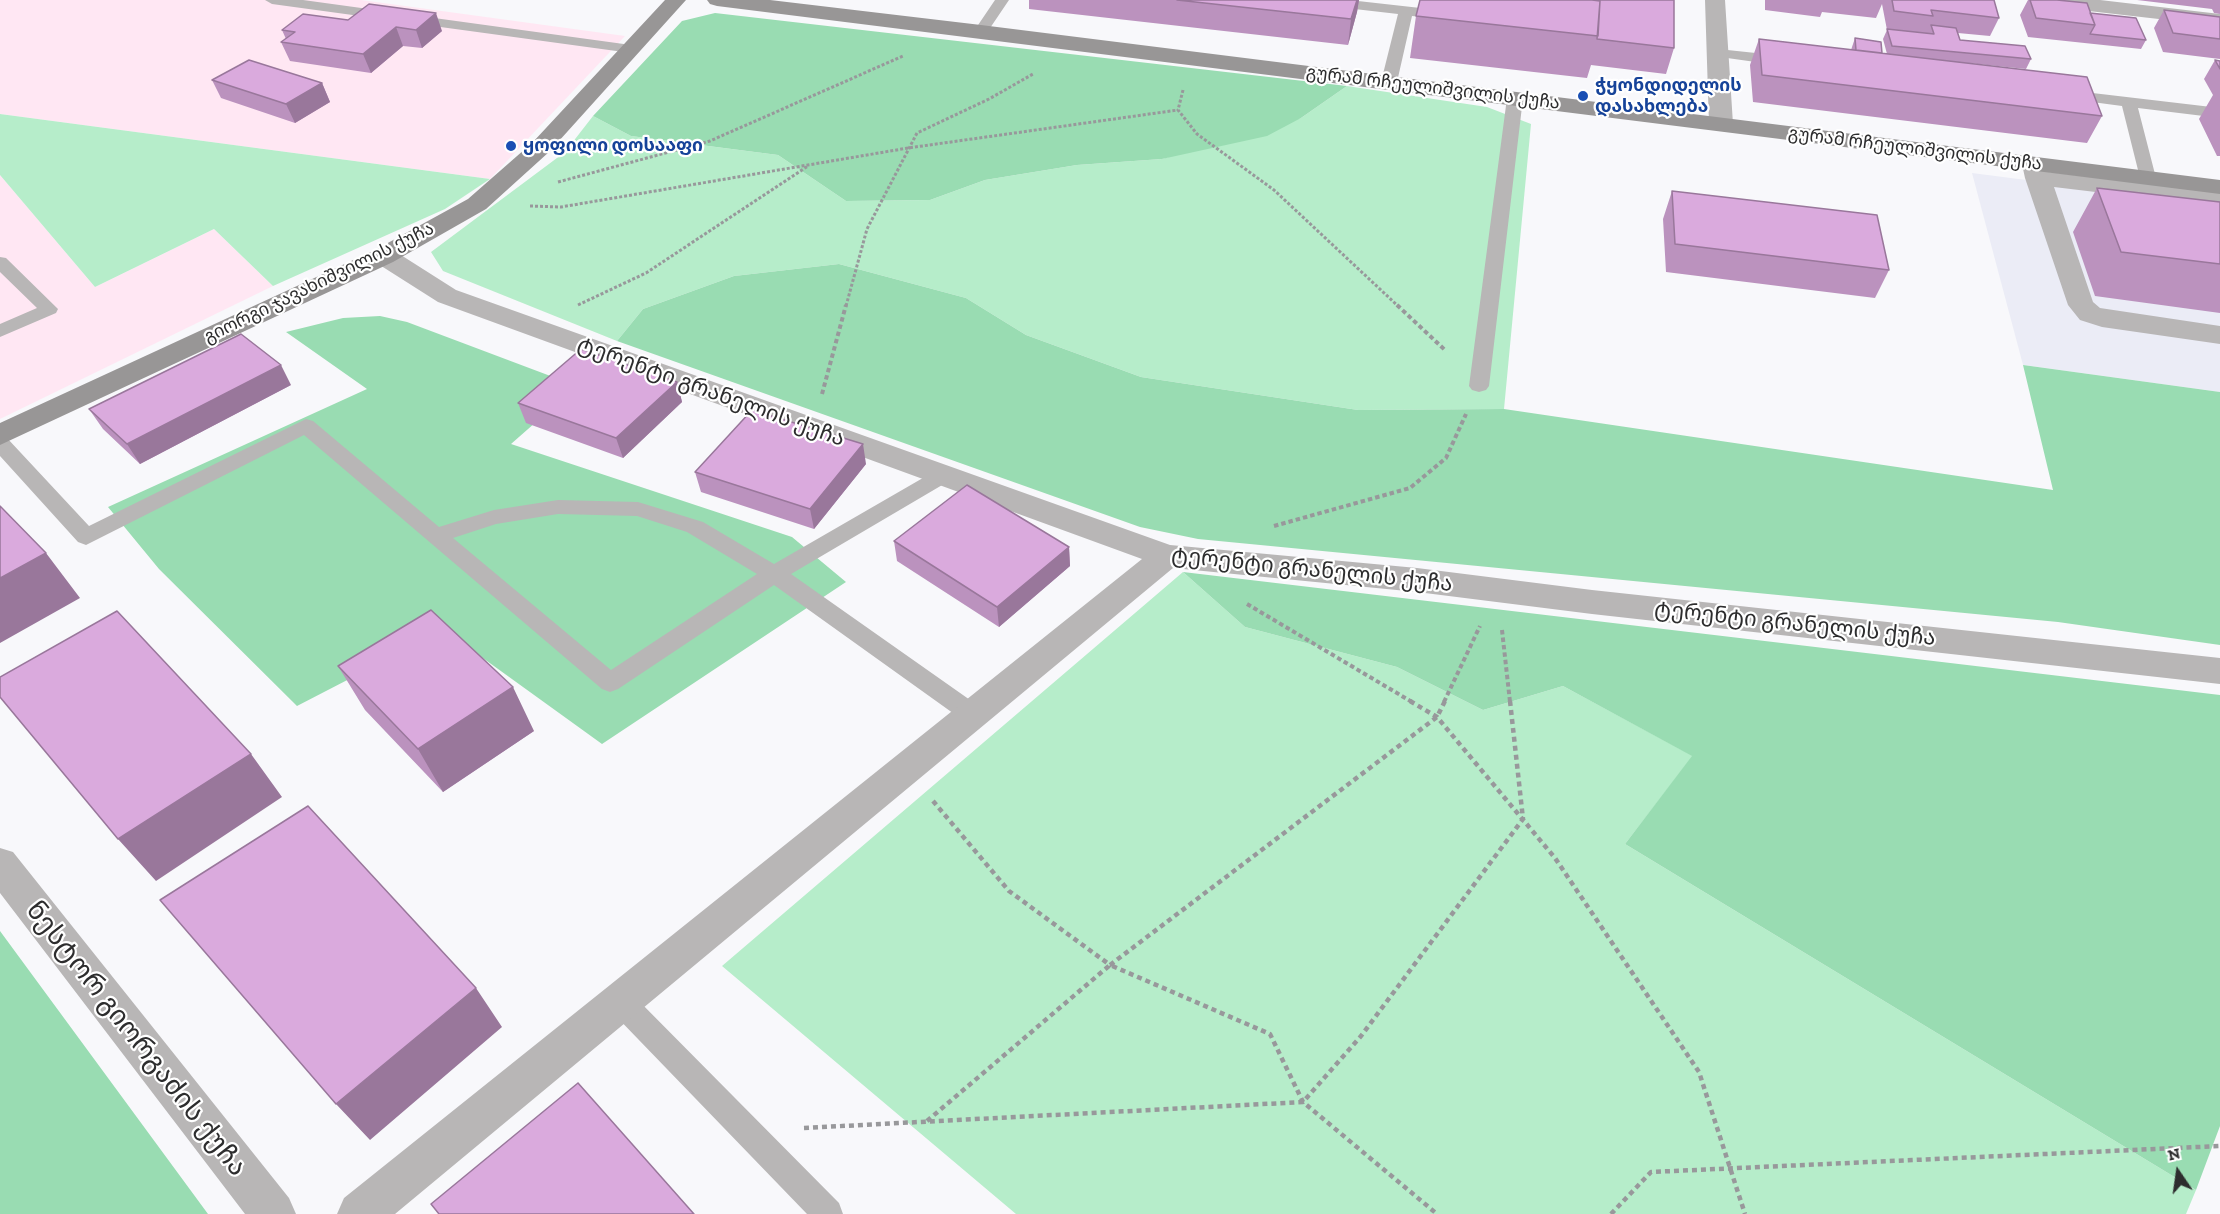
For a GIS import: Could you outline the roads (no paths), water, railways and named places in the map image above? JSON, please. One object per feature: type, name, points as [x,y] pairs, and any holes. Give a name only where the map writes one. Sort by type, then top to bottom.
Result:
[{"type":"street","name":"გიორგი ჯავახიშვილის ქუჩა","points":[[0,435],[384,256],[477,204],[541,147],[676,0]]},
{"type":"street","name":"გურამ რჩეულიშვილის ქუჩა","points":[[717,0],[1721,124],[2036,171],[2148,178],[2220,187]]},
{"type":"street","points":[[1715,0],[1721,124]]},
{"type":"street","points":[[2045,0],[2220,20]]},
{"type":"street","points":[[2220,200],[2036,171],[2081,304],[2090,314],[2102,319],[2220,335]]},
{"type":"street","name":"ტერენტი გრანელის ქუჩა","points":[[384,256],[447,296],[1167,556],[1497,590],[2220,671]]},
{"type":"street","points":[[360,1214],[1167,556]]},
{"type":"street","name":"ნესტორ გიორგაძის ქუჩა","points":[[0,864],[273,1214]]},
{"type":"lane","points":[[272,0],[631,49]]},
{"type":"lane","points":[[971,30],[1002,0]]},
{"type":"lane","points":[[1311,0],[1486,20],[1484,0]]},
{"type":"lane","points":[[1389,82],[1406,10]]},
{"type":"lane","points":[[1718,53],[1800,63]]},
{"type":"lane","points":[[2046,93],[2220,114]]},
{"type":"lane","points":[[1479,386],[1515,98]]},
{"type":"lane","points":[[2129,102],[2148,178]]},
{"type":"lane","points":[[0,262],[49,309],[0,331]]},
{"type":"lane","points":[[0,443],[86,537],[306,426],[610,683],[774,574],[942,476]]},
{"type":"lane","points":[[436,536],[494,517],[558,507],[638,509],[695,526],[774,574],[972,714]]},
{"type":"lane","points":[[620,1001],[828,1214]]},
{"type":"place","name":"ჭყონდიდელის დასახლება","points":[[1583,96]]},
{"type":"place","name":"ყოფილი დოსააფი","points":[[511,146]]}]
